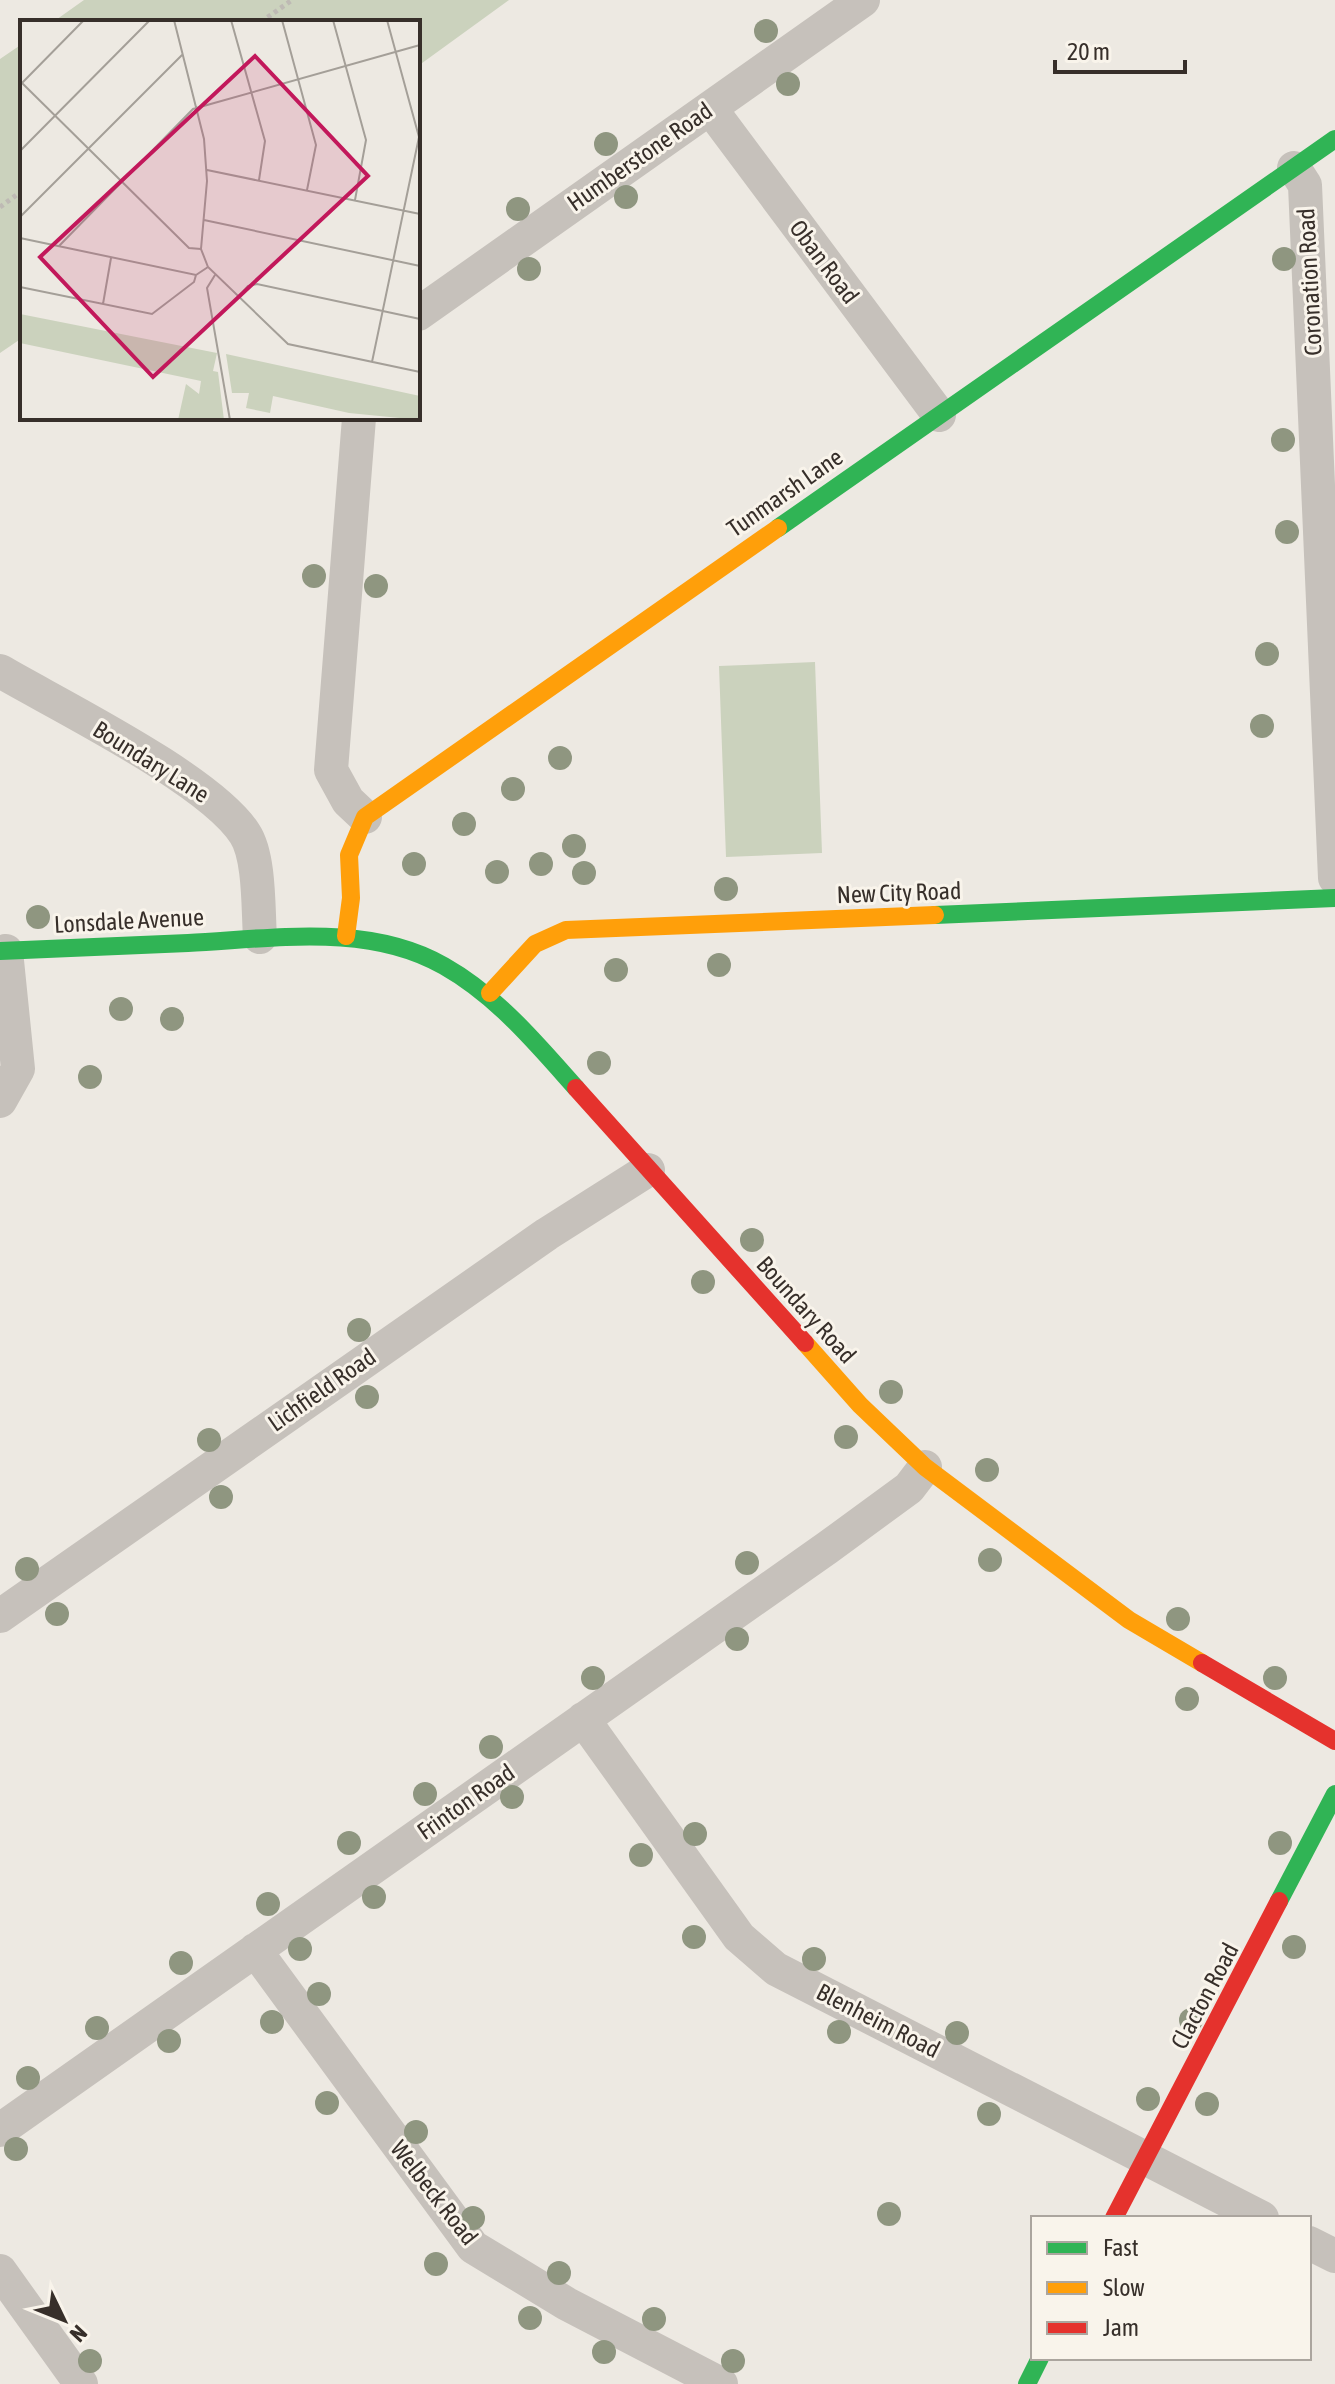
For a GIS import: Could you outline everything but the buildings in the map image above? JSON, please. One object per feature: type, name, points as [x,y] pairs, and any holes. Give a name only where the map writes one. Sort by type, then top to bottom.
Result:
[{"type":"street","name":"Humberstone Road","points":[[420,313],[863,0]]},
{"type":"street","name":"Oban Road","points":[[710,108],[939,415]]},
{"type":"street","name":"Tunmarsh Lane","points":[[365,817],[1335,139]]},
{"type":"street","name":"Coronation Road","points":[[1294,168],[1305,185],[1335,878]]},
{"type":"street","points":[[346,936],[351,898],[349,855],[365,817],[348,801],[331,770],[359,420]]},
{"type":"street","name":"Boundary Lane","points":[[0,671],[180,776],[226,811],[247,836],[256,879],[260,937]]},
{"type":"street","name":"New City Road","points":[[490,993],[535,944],[566,930],[1335,898]]},
{"type":"street","name":"Boundary Road","points":[[260,937],[346,936],[406,948],[434,959],[490,993],[860,1405],[925,1467],[1129,1620],[1335,1741]]},
{"type":"street","name":"Lonsdale Avenue","points":[[3,951],[260,937]]},
{"type":"street","points":[[0,1101],[18,1069],[3,951]]},
{"type":"street","name":"Lichfield Road","points":[[0,1616],[547,1234],[648,1170]]},
{"type":"street","name":"Frinton Road","points":[[0,2130],[909,1488],[925,1467]]},
{"type":"street","name":"Blenheim Road","points":[[583,1719],[739,1937],[776,1969],[1258,2216]]},
{"type":"street","name":"Clacton Road","points":[[1115,2216],[1335,1794]]},
{"type":"street","name":"Welbeck Road","points":[[255,1950],[473,2247],[567,2304],[721,2384]]},
{"type":"street","points":[[1311,2244],[1335,2256]]},
{"type":"street","points":[[0,2271],[81,2384]]},
{"type":"street","points":[[1027,2384],[1039,2360]]},
{"type":"path","points":[[264,20],[292,0]]},
{"type":"path","points":[[0,207],[20,192]]},
{"type":"green space","points":[[84,0],[509,0],[420,65],[420,20],[56,20]]},
{"type":"green space","points":[[20,45],[20,339],[0,353],[0,59]]},
{"type":"green space","points":[[815,662],[822,853],[726,857],[719,666]]},
{"type":"traffic: fast","points":[[778,528],[1335,139]]},
{"type":"traffic: fast","points":[[935,915],[1335,898]]},
{"type":"traffic: fast","points":[[0,951],[319,936],[384,943],[415,952],[444,966],[481,991],[515,1021],[576,1088]]},
{"type":"traffic: fast","points":[[1279,1901],[1335,1794]]},
{"type":"traffic: fast","points":[[1027,2384],[1039,2360]]},
{"type":"traffic: slow","points":[[346,936],[351,898],[349,855],[365,817],[778,528]]},
{"type":"traffic: slow","points":[[490,993],[535,944],[566,930],[935,915]]},
{"type":"traffic: slow","points":[[805,1343],[860,1405],[925,1467],[1129,1620],[1202,1663]]},
{"type":"traffic: jam","points":[[576,1088],[805,1343]]},
{"type":"traffic: jam","points":[[1202,1663],[1335,1741]]},
{"type":"traffic: jam","points":[[1115,2216],[1279,1901]]}]
